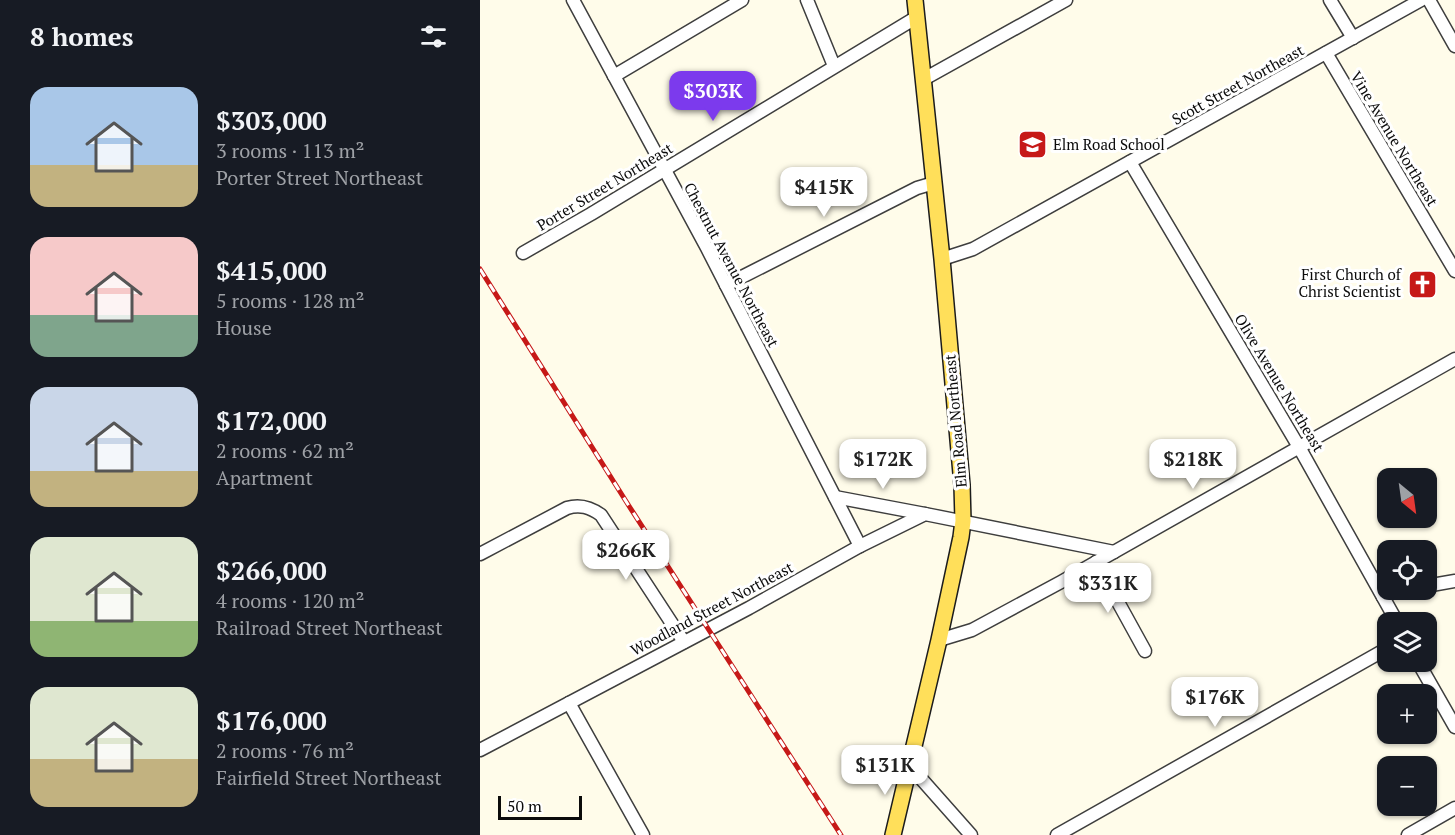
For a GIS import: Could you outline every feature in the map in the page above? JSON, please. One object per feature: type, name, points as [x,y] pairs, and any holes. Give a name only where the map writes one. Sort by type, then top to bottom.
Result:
[{"type":"main road","name":"Elm Road Northeast","points":[[892,835],[939,639],[963,521],[962,485],[942,259],[915,0]]},
{"type":"street","name":"Chestnut Avenue Northeast","points":[[573,0],[726,285],[860,546]]},
{"type":"street","points":[[614,76],[742,0]]},
{"type":"street","points":[[807,0],[834,66]]},
{"type":"street","points":[[924,79],[1066,0]]},
{"type":"street","points":[[1330,0],[1353,38]]},
{"type":"street","name":"Scott Street Northeast","points":[[942,259],[973,249],[1421,0]]},
{"type":"street","points":[[1429,0],[1455,46]]},
{"type":"street","name":"Porter Street Northeast","points":[[523,253],[917,17]]},
{"type":"street","name":"Vine Avenue Northeast","points":[[1326,53],[1455,271]]},
{"type":"street","name":"Olive Avenue Northeast","points":[[1130,162],[1299,447],[1377,586]]},
{"type":"street","points":[[726,285],[917,188],[934,183]]},
{"type":"street","points":[[939,639],[972,630],[1455,359]]},
{"type":"street","points":[[835,497],[1114,552]]},
{"type":"street","points":[[480,554],[567,508],[574,506],[589,508],[601,515],[684,642]]},
{"type":"street","name":"Woodland Street Northeast","points":[[480,750],[749,608],[860,546],[925,514]]},
{"type":"street","points":[[1096,562],[1145,651]]},
{"type":"street","points":[[1437,584],[1455,581]]},
{"type":"street","points":[[1057,835],[1377,654]]},
{"type":"street","points":[[1424,672],[1455,727]]},
{"type":"street","points":[[569,703],[643,835]]},
{"type":"street","points":[[909,765],[971,835]]},
{"type":"street","points":[[1408,835],[1455,808]]},
{"type":"railway","points":[[480,269],[629,506],[841,835]]},
{"type":"place","name":"Elm Road School","points":[[1032,145]]},
{"type":"place","name":"First Church of Christ Scientist","points":[[1422,284]]}]
